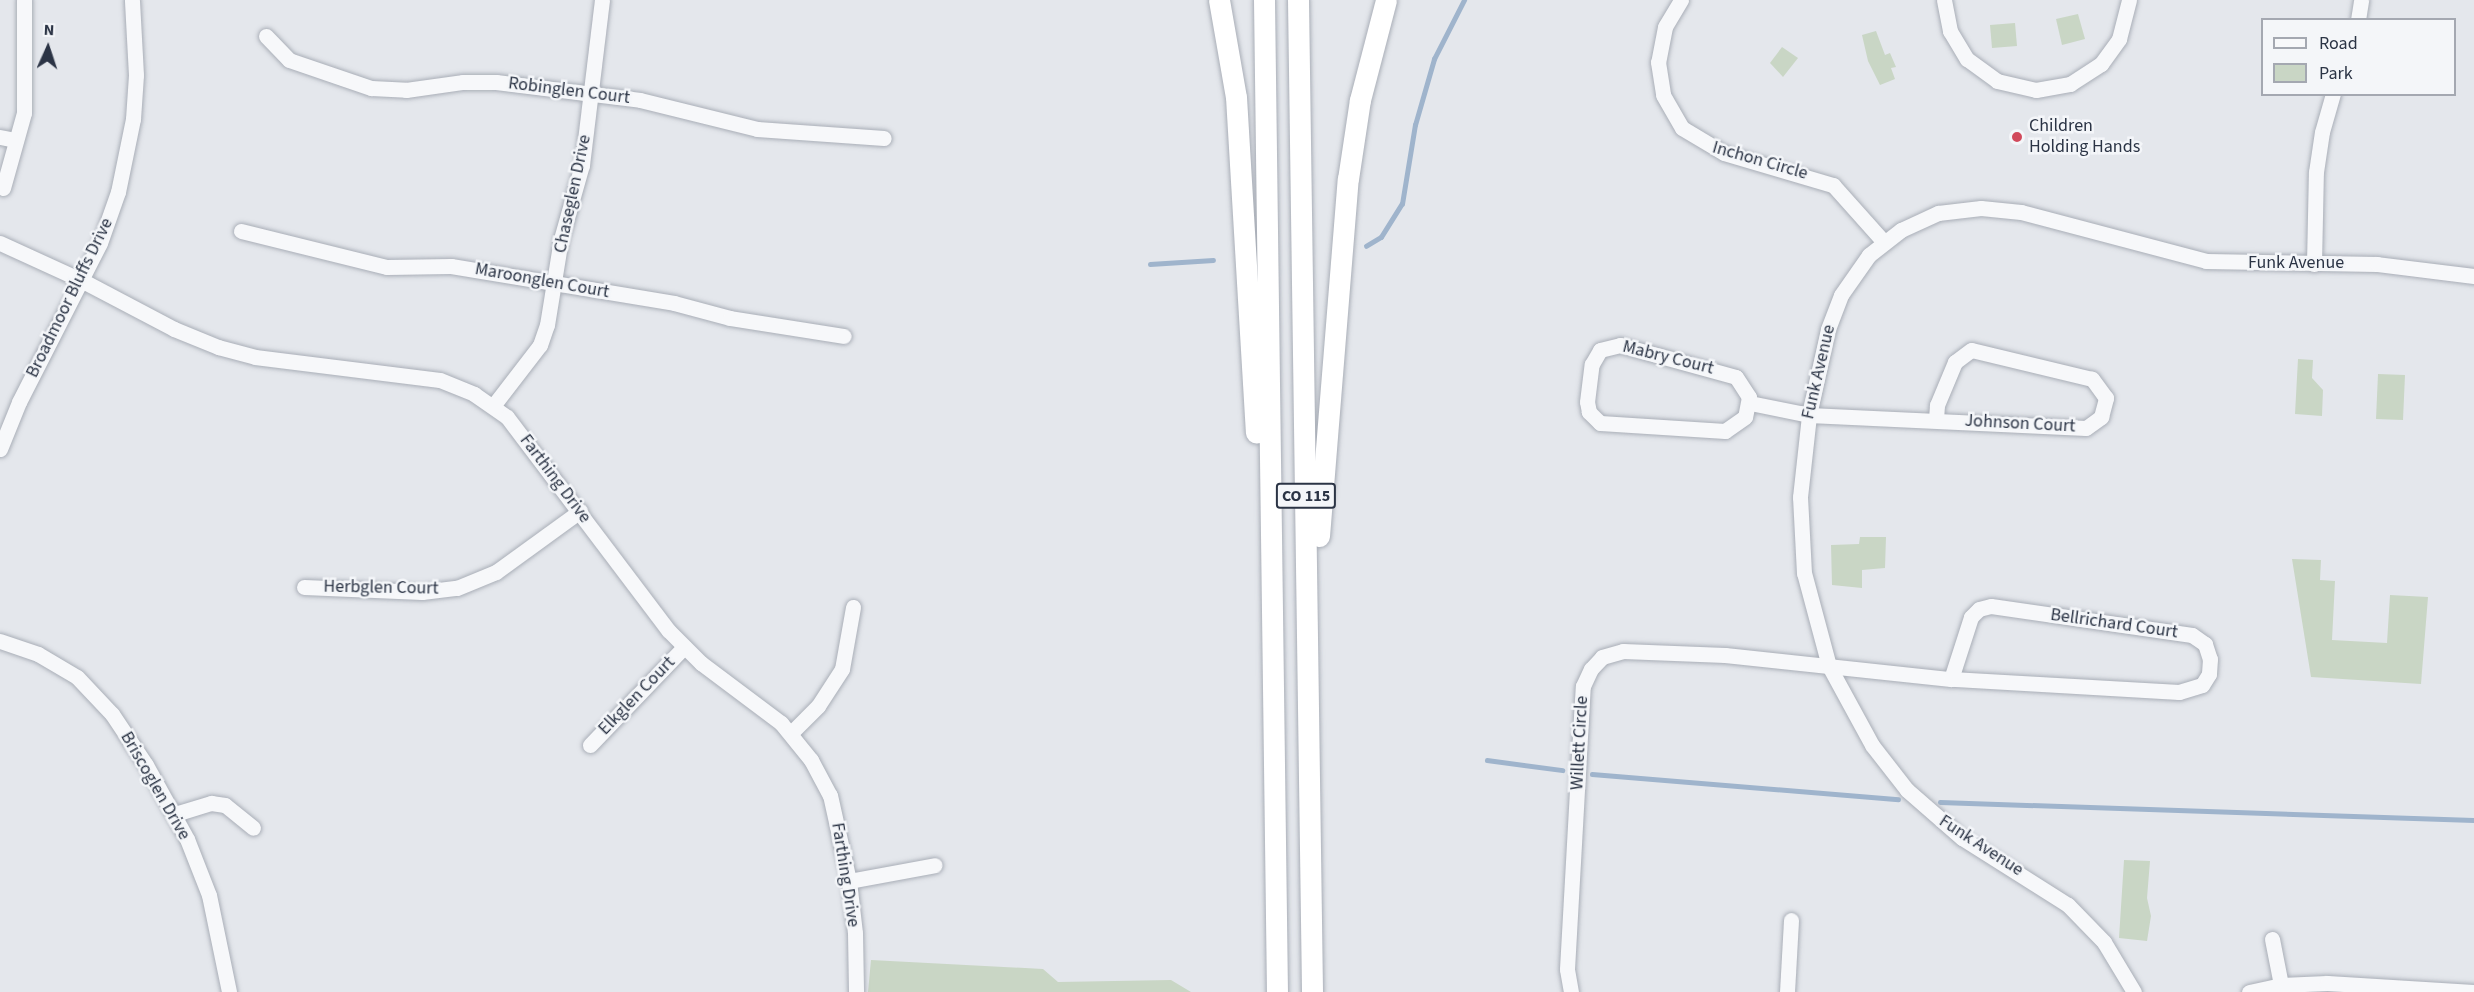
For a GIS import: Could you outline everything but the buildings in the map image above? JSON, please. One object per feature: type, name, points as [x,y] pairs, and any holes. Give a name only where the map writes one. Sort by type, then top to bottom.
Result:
[{"type":"highway","points":[[1219,0],[1236,97],[1260,497],[1269,591]]},
{"type":"highway","name":"CO 115","points":[[1264,0],[1269,591],[1277,992]]},
{"type":"highway","name":"CO 115","points":[[1298,0],[1312,992]]},
{"type":"highway","points":[[1309,656],[1348,179],[1360,100],[1386,0]]},
{"type":"street","points":[[3,188],[16,140],[25,92],[24,0]]},
{"type":"street","name":"Broadmoor Bluffs Drive","points":[[0,449],[19,402],[100,243],[129,148],[136,75],[132,0]]},
{"type":"street","name":"Chaseglen Drive","points":[[493,406],[540,345],[555,285],[561,239],[582,165],[602,0]]},
{"type":"street","name":"Inchon Circle","points":[[1681,0],[1665,27],[1658,62],[1663,95],[1682,128],[1724,153],[1833,185],[1884,242]]},
{"type":"street","points":[[1944,0],[1950,31],[1967,59],[1997,81],[2036,90],[2070,84],[2101,64],[2119,39],[2129,0]]},
{"type":"street","points":[[2358,18],[2361,0]]},
{"type":"street","name":"Robinglen Court","points":[[266,36],[289,60],[371,88],[406,90],[463,82],[496,82],[684,108],[757,129],[884,138]]},
{"type":"street","points":[[2314,264],[2316,172],[2322,132],[2332,96]]},
{"type":"street","points":[[0,137],[16,140]]},
{"type":"street","name":"Funk Avenue","points":[[2134,992],[2104,942],[2067,905],[1962,838],[1907,790],[1872,745],[1829,666],[1810,604],[1801,544],[1801,471],[1809,415],[1828,329],[1841,294],[1857,268],[1884,242],[1938,213],[1998,208],[2206,261],[2410,266],[2474,276]]},
{"type":"street","name":"Maroonglen Court","points":[[241,231],[387,267],[451,266],[674,303],[730,318],[844,336]]},
{"type":"street","name":"Farthing Drive","points":[[0,243],[81,280],[174,329],[219,347],[255,357],[440,380],[493,406],[519,430],[684,647],[791,733],[812,760],[830,795],[849,881],[856,945],[856,992]]},
{"type":"street","name":"Mabry Court","points":[[1620,345],[1731,375],[1743,383],[1750,403],[1743,420],[1725,431],[1604,424],[1589,412],[1587,395],[1597,354],[1620,345]]},
{"type":"street","name":"Johnson Court","points":[[1809,415],[1936,419],[2086,428],[2101,417],[2106,398],[2092,378],[1971,350],[1954,362],[1937,405],[1936,419]]},
{"type":"street","points":[[1750,403],[1809,415]]},
{"type":"street","name":"Herbglen Court","points":[[304,587],[422,592],[457,588],[496,572],[580,511]]},
{"type":"street","name":"Bellrichard Court","points":[[1829,666],[1951,679],[2179,692],[2202,685],[2210,665],[2205,644],[2192,635],[1987,606],[1971,617],[1951,679]]},
{"type":"street","points":[[791,733],[818,706],[842,669],[853,607]]},
{"type":"street","name":"Briscoglen Drive","points":[[0,641],[38,654],[77,677],[112,714],[175,814],[209,895],[229,992]]},
{"type":"street","name":"Elkglen Court","points":[[590,745],[684,647]]},
{"type":"street","name":"Willett Circle","points":[[1571,992],[1568,969],[1582,698],[1591,669],[1602,657],[1623,651],[1725,655],[1829,666]]},
{"type":"street","points":[[175,814],[197,806],[225,805],[253,828]]},
{"type":"street","points":[[849,881],[935,865]]},
{"type":"street","points":[[1787,992],[1791,920]]},
{"type":"street","points":[[2272,939],[2281,985]]},
{"type":"street","points":[[2249,992],[2281,985],[2336,983],[2474,992]]},
{"type":"green space","points":[[2078,14],[2085,39],[2062,45],[2056,19]]},
{"type":"green space","points":[[2015,23],[2017,46],[1992,48],[1990,25]]},
{"type":"green space","points":[[1876,31],[1885,55],[1890,53],[1896,67],[1891,68],[1895,79],[1880,85],[1868,61],[1862,35]]},
{"type":"green space","points":[[1782,47],[1798,58],[1783,77],[1770,63]]},
{"type":"green space","points":[[2298,359],[2313,360],[2312,378],[2323,390],[2322,416],[2295,414]]},
{"type":"green space","points":[[2378,374],[2405,375],[2403,420],[2376,419]]},
{"type":"green space","points":[[1860,537],[1886,537],[1885,568],[1862,570],[1862,588],[1832,585],[1831,545],[1859,544]]},
{"type":"green space","points":[[2292,559],[2321,560],[2320,580],[2335,581],[2332,640],[2387,643],[2390,595],[2428,597],[2421,684],[2311,677]]},
{"type":"green space","points":[[2124,860],[2150,861],[2147,898],[2151,916],[2147,941],[2119,938]]},
{"type":"green space","points":[[871,960],[1043,969],[1058,982],[1171,980],[1191,992],[868,992]]},
{"type":"waterway","points":[[1366,246],[1381,237],[1402,204],[1415,125],[1434,59],[1464,0]]},
{"type":"waterway","points":[[1150,264],[1213,260]]},
{"type":"waterway","points":[[1487,760],[1562,770]]},
{"type":"waterway","points":[[1592,774],[1898,799]]},
{"type":"waterway","points":[[1940,802],[2474,820]]},
{"type":"place","name":"Children Holding Hands","points":[[2017,137]]}]
